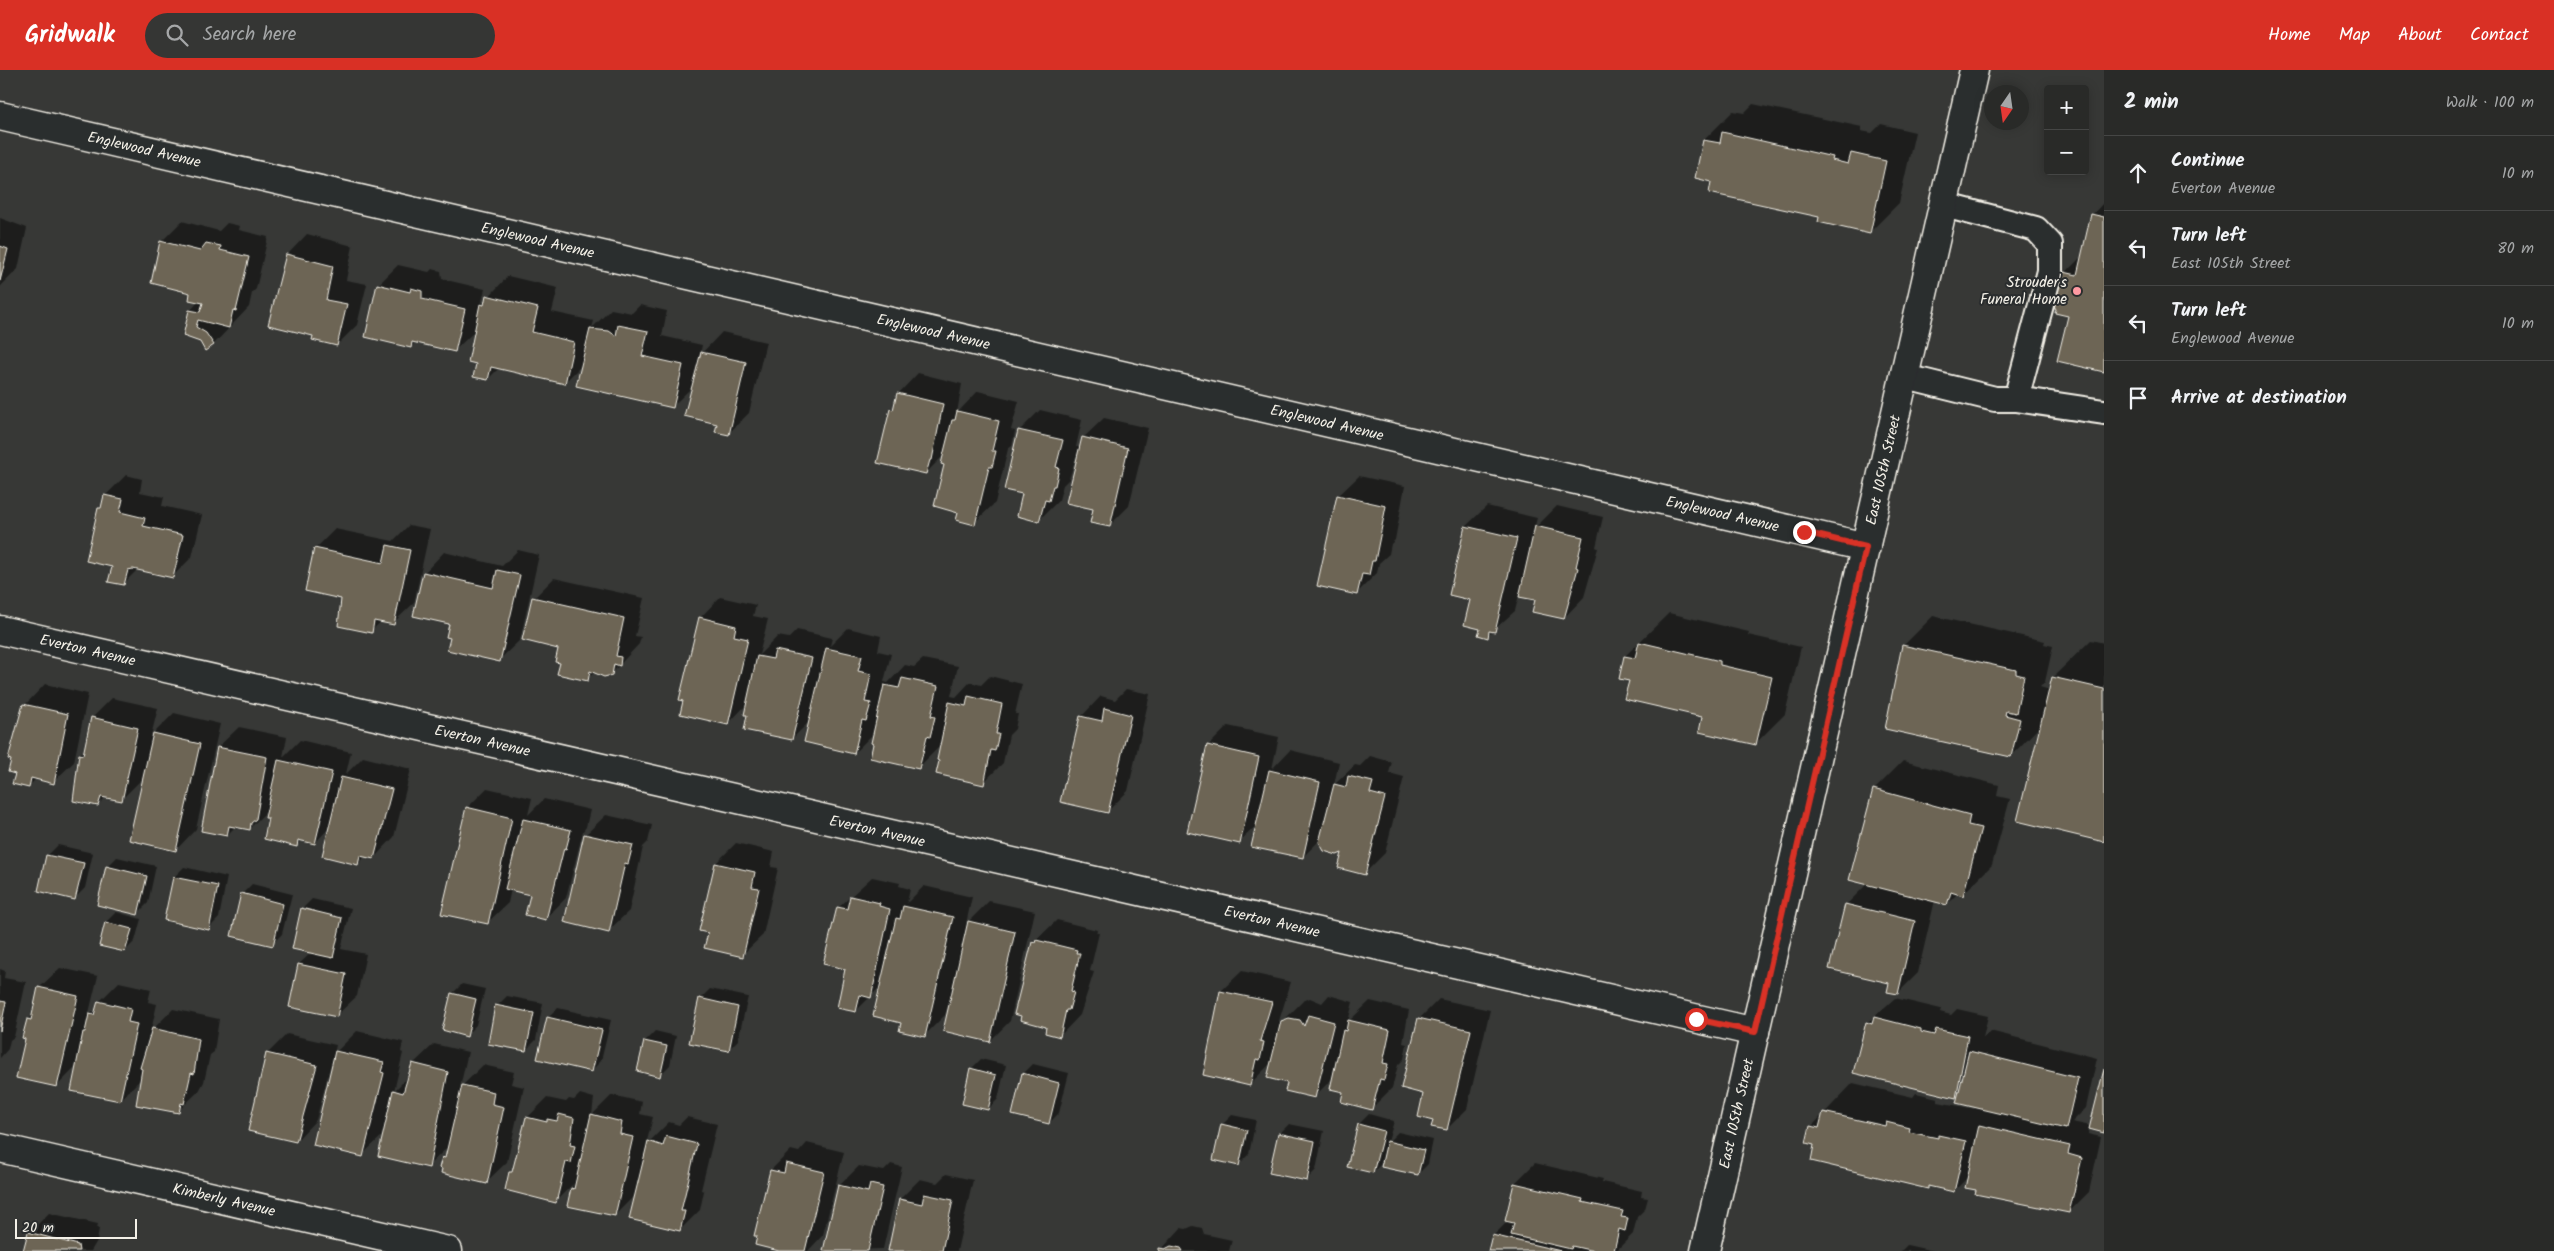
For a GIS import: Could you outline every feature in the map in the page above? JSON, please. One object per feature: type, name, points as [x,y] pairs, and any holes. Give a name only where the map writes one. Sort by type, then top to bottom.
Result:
[{"type":"street","name":"East 105th Street","points":[[1705,1251],[1906,377],[1974,70]]},
{"type":"street","name":"Englewood Avenue","points":[[0,116],[1866,547]]},
{"type":"street","name":"Everton Avenue","points":[[0,630],[1755,1032]]},
{"type":"street","name":"Kimberly Avenue","points":[[0,1148],[448,1251]]},
{"type":"lane","points":[[1944,205],[2036,229],[2050,244],[2050,271],[2016,399]]},
{"type":"lane","points":[[1906,377],[1995,399],[2016,399],[2104,412]]},
{"type":"building","points":[[1722,132],[1833,157],[1832,160],[1848,164],[1851,153],[1886,161],[1870,234],[1818,222],[1819,217],[1709,193],[1711,182],[1695,178],[1703,140],[1720,143]]},
{"type":"building","name":"Strouder's Funeral Home","points":[[2091,214],[2104,217],[2104,372],[2057,361],[2068,316],[2055,313],[2056,309],[2049,299],[2053,283],[2063,277],[2064,272],[2077,275]]},
{"type":"building","points":[[160,241],[200,251],[206,243],[221,246],[220,250],[249,257],[236,311],[233,310],[229,328],[198,320],[196,327],[206,333],[214,345],[205,351],[200,342],[183,336],[189,310],[200,312],[203,303],[189,300],[190,293],[151,283]]},
{"type":"building","points":[[0,246],[8,249],[0,281]]},
{"type":"building","points":[[286,254],[333,266],[326,300],[347,304],[337,346],[312,340],[313,336],[268,325]]},
{"type":"building","points":[[377,284],[410,292],[411,288],[422,291],[422,299],[465,309],[455,352],[412,342],[411,348],[365,337]]},
{"type":"building","points":[[486,295],[538,308],[532,332],[574,342],[565,384],[491,367],[488,380],[473,377],[476,364],[468,362],[480,304],[484,305]]},
{"type":"building","points":[[618,325],[648,331],[642,356],[683,365],[673,408],[576,386],[590,329],[609,331],[616,336]]},
{"type":"building","points":[[701,352],[746,362],[729,435],[715,432],[717,424],[684,416]]},
{"type":"building","points":[[897,393],[943,404],[932,460],[930,460],[926,474],[877,463],[890,409],[893,410]]},
{"type":"building","points":[[957,411],[999,421],[992,451],[996,451],[992,467],[989,467],[975,525],[956,520],[958,513],[934,506],[944,465],[941,464],[952,420],[955,420]]},
{"type":"building","points":[[1018,430],[1063,440],[1056,467],[1059,468],[1055,486],[1053,486],[1049,501],[1045,500],[1039,522],[1017,516],[1022,494],[1004,490]]},
{"type":"building","points":[[1082,437],[1128,448],[1110,527],[1090,523],[1093,509],[1066,503]]},
{"type":"building","points":[[104,495],[123,499],[120,512],[145,518],[143,526],[183,535],[173,578],[133,569],[128,570],[124,585],[108,582],[112,567],[86,561],[98,508],[101,508]]},
{"type":"building","points":[[1337,495],[1386,506],[1375,561],[1372,561],[1369,575],[1362,574],[1357,595],[1317,586]]},
{"type":"building","points":[[1465,526],[1517,538],[1495,632],[1489,631],[1488,638],[1478,635],[1480,629],[1464,625],[1470,600],[1449,595]]},
{"type":"building","points":[[1535,526],[1583,537],[1576,567],[1578,568],[1564,619],[1532,612],[1535,600],[1519,597]]},
{"type":"building","points":[[387,545],[410,550],[394,625],[374,621],[372,633],[338,626],[341,599],[305,591],[314,548],[383,563]]},
{"type":"building","points":[[497,570],[520,575],[500,662],[447,650],[450,638],[446,637],[449,624],[413,616],[423,572],[493,588]]},
{"type":"building","points":[[532,597],[624,618],[616,656],[621,657],[620,666],[614,664],[612,675],[604,677],[590,671],[588,681],[557,674],[560,663],[555,662],[558,649],[522,640]]},
{"type":"building","points":[[699,617],[736,626],[734,636],[748,639],[728,725],[680,714],[683,701],[679,700]]},
{"type":"building","points":[[1639,642],[1720,661],[1720,665],[1772,677],[1756,745],[1699,732],[1702,717],[1624,699],[1629,681],[1619,679],[1624,656],[1635,658]]},
{"type":"building","points":[[1902,645],[2016,670],[2016,674],[2024,676],[2016,713],[2006,711],[2005,715],[2020,719],[2011,757],[1885,729]]},
{"type":"building","points":[[826,648],[862,656],[858,671],[871,674],[865,702],[871,703],[866,721],[862,720],[854,754],[804,742]]},
{"type":"building","points":[[775,650],[812,658],[792,740],[744,730],[747,715],[744,715],[757,656],[773,659]]},
{"type":"building","points":[[2052,677],[2104,689],[2104,842],[2017,821]]},
{"type":"building","points":[[902,678],[938,686],[931,716],[935,717],[930,737],[927,736],[919,769],[870,758],[873,744],[871,743],[884,685],[899,688]]},
{"type":"building","points":[[968,696],[1002,704],[996,734],[999,734],[995,751],[991,750],[984,785],[936,774],[939,761],[937,760],[949,702],[966,706]]},
{"type":"building","points":[[23,704],[68,714],[54,784],[31,778],[29,788],[12,784],[15,774],[8,772],[11,760],[8,759]]},
{"type":"building","points":[[1104,708],[1131,715],[1108,813],[1060,802],[1080,716],[1102,721]]},
{"type":"building","points":[[91,717],[138,728],[122,801],[101,797],[98,806],[73,801],[79,754],[83,755]]},
{"type":"building","points":[[153,733],[200,744],[176,851],[129,840]]},
{"type":"building","points":[[1207,745],[1259,757],[1240,844],[1187,832]]},
{"type":"building","points":[[217,747],[267,757],[256,819],[251,823],[250,830],[229,826],[227,836],[201,831]]},
{"type":"building","points":[[278,760],[332,772],[315,844],[298,840],[297,847],[264,839],[268,818],[265,818]]},
{"type":"building","points":[[1269,770],[1320,782],[1303,858],[1251,847]]},
{"type":"building","points":[[1348,776],[1373,782],[1370,793],[1385,797],[1365,875],[1338,868],[1342,853],[1337,855],[1324,851],[1319,842],[1334,784],[1346,787]]},
{"type":"building","points":[[341,777],[392,789],[374,859],[360,856],[358,865],[322,856]]},
{"type":"building","points":[[1873,789],[1970,815],[1968,825],[1981,828],[1963,896],[1951,892],[1947,905],[1849,880]]},
{"type":"building","points":[[466,807],[512,818],[488,924],[441,914]]},
{"type":"building","points":[[523,819],[571,830],[566,849],[564,848],[546,920],[525,915],[530,895],[505,889]]},
{"type":"building","points":[[584,834],[633,845],[628,864],[625,863],[609,933],[564,922]]},
{"type":"building","points":[[46,855],[84,863],[75,900],[38,891]]},
{"type":"building","points":[[715,863],[755,872],[752,887],[759,888],[743,957],[704,948],[708,933],[699,931]]},
{"type":"building","points":[[106,866],[147,876],[138,915],[97,905]]},
{"type":"building","points":[[173,877],[218,886],[209,930],[164,920]]},
{"type":"building","points":[[241,893],[283,904],[273,946],[231,936]]},
{"type":"building","points":[[850,896],[880,903],[879,906],[890,909],[871,998],[860,995],[856,1012],[837,1008],[845,969],[823,964],[837,907],[847,909]]},
{"type":"building","points":[[1845,904],[1915,921],[1898,994],[1887,992],[1889,983],[1829,969]]},
{"type":"building","points":[[903,906],[953,917],[925,1037],[899,1031],[901,1023],[873,1016],[896,918],[900,919]]},
{"type":"building","points":[[301,908],[342,918],[333,958],[292,949]]},
{"type":"building","points":[[968,921],[1015,932],[990,1042],[943,1031]]},
{"type":"building","points":[[105,922],[132,929],[125,952],[99,946]]},
{"type":"building","points":[[1036,940],[1077,950],[1076,953],[1080,953],[1071,991],[1074,992],[1069,1010],[1066,1010],[1060,1037],[1045,1033],[1046,1027],[1020,1020],[1021,1016],[1014,1014],[1032,942],[1035,943]]},
{"type":"building","points":[[298,964],[346,974],[337,1017],[289,1007]]},
{"type":"building","points":[[38,987],[78,996],[57,1087],[16,1078],[25,1039],[22,1038],[27,1019],[31,1020]]},
{"type":"building","points":[[1220,991],[1272,1002],[1260,1041],[1264,1042],[1260,1060],[1256,1059],[1250,1086],[1203,1075]]},
{"type":"building","points":[[451,993],[476,999],[467,1037],[442,1030]]},
{"type":"building","points":[[699,998],[738,1007],[729,1051],[689,1043]]},
{"type":"building","points":[[0,1001],[6,1002],[0,1031]]},
{"type":"building","points":[[98,1001],[131,1009],[128,1022],[137,1024],[120,1101],[71,1091],[83,1032],[85,1032],[89,1014],[94,1015]]},
{"type":"building","points":[[495,1005],[534,1013],[526,1051],[488,1044]]},
{"type":"building","points":[[1308,1015],[1334,1022],[1315,1098],[1285,1091],[1287,1083],[1267,1078],[1281,1021],[1289,1018],[1300,1020],[1304,1026]]},
{"type":"building","points":[[547,1017],[602,1030],[592,1072],[537,1059]]},
{"type":"building","points":[[1874,1017],[1921,1029],[1921,1032],[1934,1035],[1936,1029],[1968,1036],[1956,1098],[1853,1073],[1866,1022],[1872,1024]]},
{"type":"building","points":[[1418,1018],[1471,1030],[1447,1130],[1431,1127],[1433,1121],[1418,1117],[1423,1094],[1401,1088]]},
{"type":"building","points":[[1348,1020],[1390,1030],[1383,1063],[1388,1064],[1384,1080],[1380,1079],[1372,1110],[1341,1102],[1343,1092],[1330,1089],[1343,1030],[1346,1031]]},
{"type":"building","points":[[152,1028],[199,1039],[194,1074],[191,1073],[184,1104],[181,1103],[179,1113],[136,1105],[142,1069],[140,1068]]},
{"type":"building","points":[[644,1041],[667,1046],[660,1077],[637,1071]]},
{"type":"building","points":[[335,1051],[384,1062],[381,1072],[384,1073],[363,1157],[313,1145]]},
{"type":"building","points":[[1969,1051],[2078,1078],[2066,1129],[1956,1103]]},
{"type":"building","points":[[266,1053],[317,1065],[296,1142],[248,1131]]},
{"type":"building","points":[[412,1063],[448,1072],[429,1168],[378,1156],[393,1090],[403,1093]]},
{"type":"building","points":[[970,1068],[996,1075],[988,1110],[962,1104]]},
{"type":"building","points":[[2104,1069],[2104,1133],[2089,1129]]},
{"type":"building","points":[[1022,1073],[1059,1083],[1049,1124],[1012,1115]]},
{"type":"building","points":[[462,1085],[494,1092],[492,1104],[504,1107],[487,1184],[441,1173],[442,1169],[439,1168],[442,1157],[445,1158]]},
{"type":"building","points":[[1823,1112],[1885,1126],[1886,1122],[1910,1128],[1909,1132],[1938,1138],[1938,1135],[1966,1141],[1954,1192],[1928,1186],[1928,1189],[1811,1161],[1814,1145],[1806,1143],[1810,1126],[1819,1128]]},
{"type":"building","points":[[559,1114],[574,1118],[570,1145],[575,1146],[571,1163],[566,1162],[556,1203],[505,1190],[509,1172],[512,1172],[526,1117],[547,1122],[547,1119],[557,1121]]},
{"type":"building","points":[[591,1114],[622,1122],[620,1134],[633,1137],[615,1216],[567,1206],[571,1188],[574,1189]]},
{"type":"building","points":[[1221,1124],[1247,1130],[1239,1166],[1213,1160]]},
{"type":"building","points":[[1358,1124],[1384,1131],[1373,1173],[1347,1167]]},
{"type":"building","points":[[1979,1125],[2070,1146],[2068,1154],[2082,1158],[2069,1213],[1975,1194],[1976,1190],[1965,1188]]},
{"type":"building","points":[[1278,1133],[1315,1141],[1307,1181],[1269,1173]]},
{"type":"building","points":[[666,1136],[697,1144],[681,1211],[685,1211],[680,1231],[629,1219],[648,1141],[663,1146]]},
{"type":"building","points":[[1387,1141],[1424,1150],[1418,1175],[1381,1167]]},
{"type":"building","points":[[786,1163],[824,1172],[805,1251],[779,1251],[755,1245],[757,1236],[754,1236],[770,1170],[784,1173]]},
{"type":"building","points":[[1514,1183],[1583,1199],[1582,1202],[1623,1211],[1621,1217],[1628,1218],[1625,1231],[1619,1229],[1614,1251],[1594,1251],[1572,1246],[1571,1249],[1511,1235],[1514,1223],[1505,1221]]},
{"type":"building","points":[[870,1184],[883,1187],[868,1251],[823,1251],[838,1185],[868,1192]]},
{"type":"building","points":[[924,1194],[953,1200],[942,1251],[888,1251],[899,1199],[922,1204]]},
{"type":"building","points":[[28,1232],[78,1245],[79,1251],[23,1251]]},
{"type":"building","points":[[1492,1235],[1561,1251],[1488,1251]]},
{"type":"building","points":[[1171,1246],[1181,1248],[1183,1251],[1159,1251],[1159,1248],[1165,1249]]},
{"type":"place","name":"Strouder's Funeral Home","points":[[2077,291]]},
{"type":"route","points":[[1696,1019],[1755,1032],[1866,547],[1804,532]]}]
